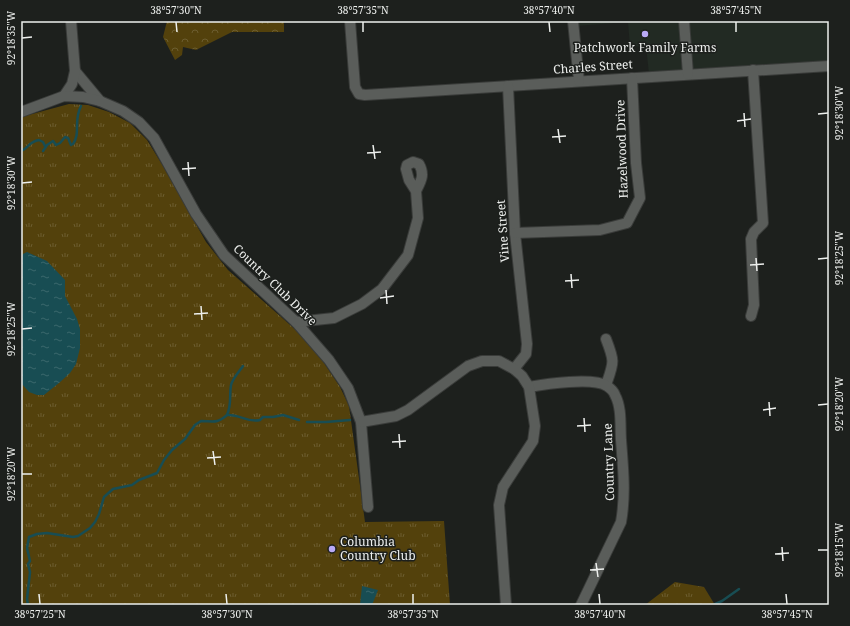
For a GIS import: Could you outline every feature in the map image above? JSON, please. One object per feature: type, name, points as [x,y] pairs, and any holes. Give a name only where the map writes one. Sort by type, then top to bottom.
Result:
[{"type":"street","points":[[64,96],[72,84],[75,71],[71,21]]},
{"type":"street","name":"Charles Street","points":[[350,21],[355,87],[359,94],[365,95],[829,66]]},
{"type":"street","points":[[573,21],[579,81]]},
{"type":"street","points":[[684,21],[688,74]]},
{"type":"street","points":[[751,316],[754,305],[751,239],[754,232],[763,223],[753,70]]},
{"type":"street","points":[[75,71],[100,101]]},
{"type":"street","name":"Hazelwood Drive","points":[[515,233],[600,230],[627,224],[640,198],[636,163],[632,78]]},
{"type":"street","name":"Vine Street","points":[[508,86],[515,233],[527,344],[526,354],[514,369]]},
{"type":"street","name":"Country Club Drive","points":[[21,112],[64,96],[82,97],[100,101],[123,111],[139,122],[154,138],[196,214],[224,255],[296,322],[329,360],[348,388],[361,422],[368,507]]},
{"type":"street","points":[[296,322],[334,318],[362,304],[382,289],[408,255],[418,218],[416,191]]},
{"type":"street","points":[[529,387],[545,384],[590,382],[606,386],[613,365],[613,357],[606,339]]},
{"type":"street","points":[[361,422],[396,416],[408,410],[468,366],[482,361],[499,361],[514,369],[522,376],[529,387],[535,426],[533,441],[503,487],[499,505],[506,605]]},
{"type":"street","name":"Country Lane","points":[[581,605],[621,522],[624,508],[619,406],[615,393],[606,386]]},
{"type":"shaded area","points":[[576,21],[829,21],[829,64],[649,74],[646,46],[630,47],[628,22],[576,26]]},
{"type":"green space","points":[[167,21],[284,21],[284,32],[232,32],[196,50],[183,47],[182,55],[175,60],[163,37]]},
{"type":"green space","name":"Columbia Country Club","points":[[69,104],[88,105],[109,112],[130,123],[147,140],[206,242],[228,270],[298,332],[320,357],[340,387],[349,406],[365,522],[444,521],[450,605],[21,605],[21,117]]},
{"type":"green space","points":[[675,582],[704,587],[715,605],[645,605]]},
{"type":"water","points":[[27,252],[47,261],[65,280],[65,296],[77,319],[80,329],[80,348],[76,364],[70,373],[44,395],[37,395],[29,392],[21,383],[21,257]]},
{"type":"water","points":[[362,586],[378,590],[372,605],[360,605]]},
{"type":"waterway","points":[[43,151],[47,145],[53,141],[56,145],[65,137],[68,138],[71,145],[73,144],[76,136],[81,106]]},
{"type":"waterway","points":[[21,151],[33,142],[39,140],[43,142],[45,146]]},
{"type":"waterway","points":[[227,415],[231,385],[243,366]]},
{"type":"waterway","points":[[28,605],[27,599],[30,572],[28,564],[30,561],[27,548],[29,537],[47,533],[73,537],[78,536],[90,528],[99,514],[104,497],[113,489],[132,485],[139,480],[157,473],[164,460],[172,450],[185,439],[195,425],[201,421],[218,421],[227,415],[255,421],[260,420],[263,417],[283,415],[299,420]]},
{"type":"waterway","points":[[307,422],[350,420]]},
{"type":"waterway","points":[[713,605],[722,601],[739,589]]},
{"type":"place","name":"Patchwork Family Farms","points":[[645,34]]},
{"type":"place","name":"Columbia Country Club","points":[[332,549]]}]
